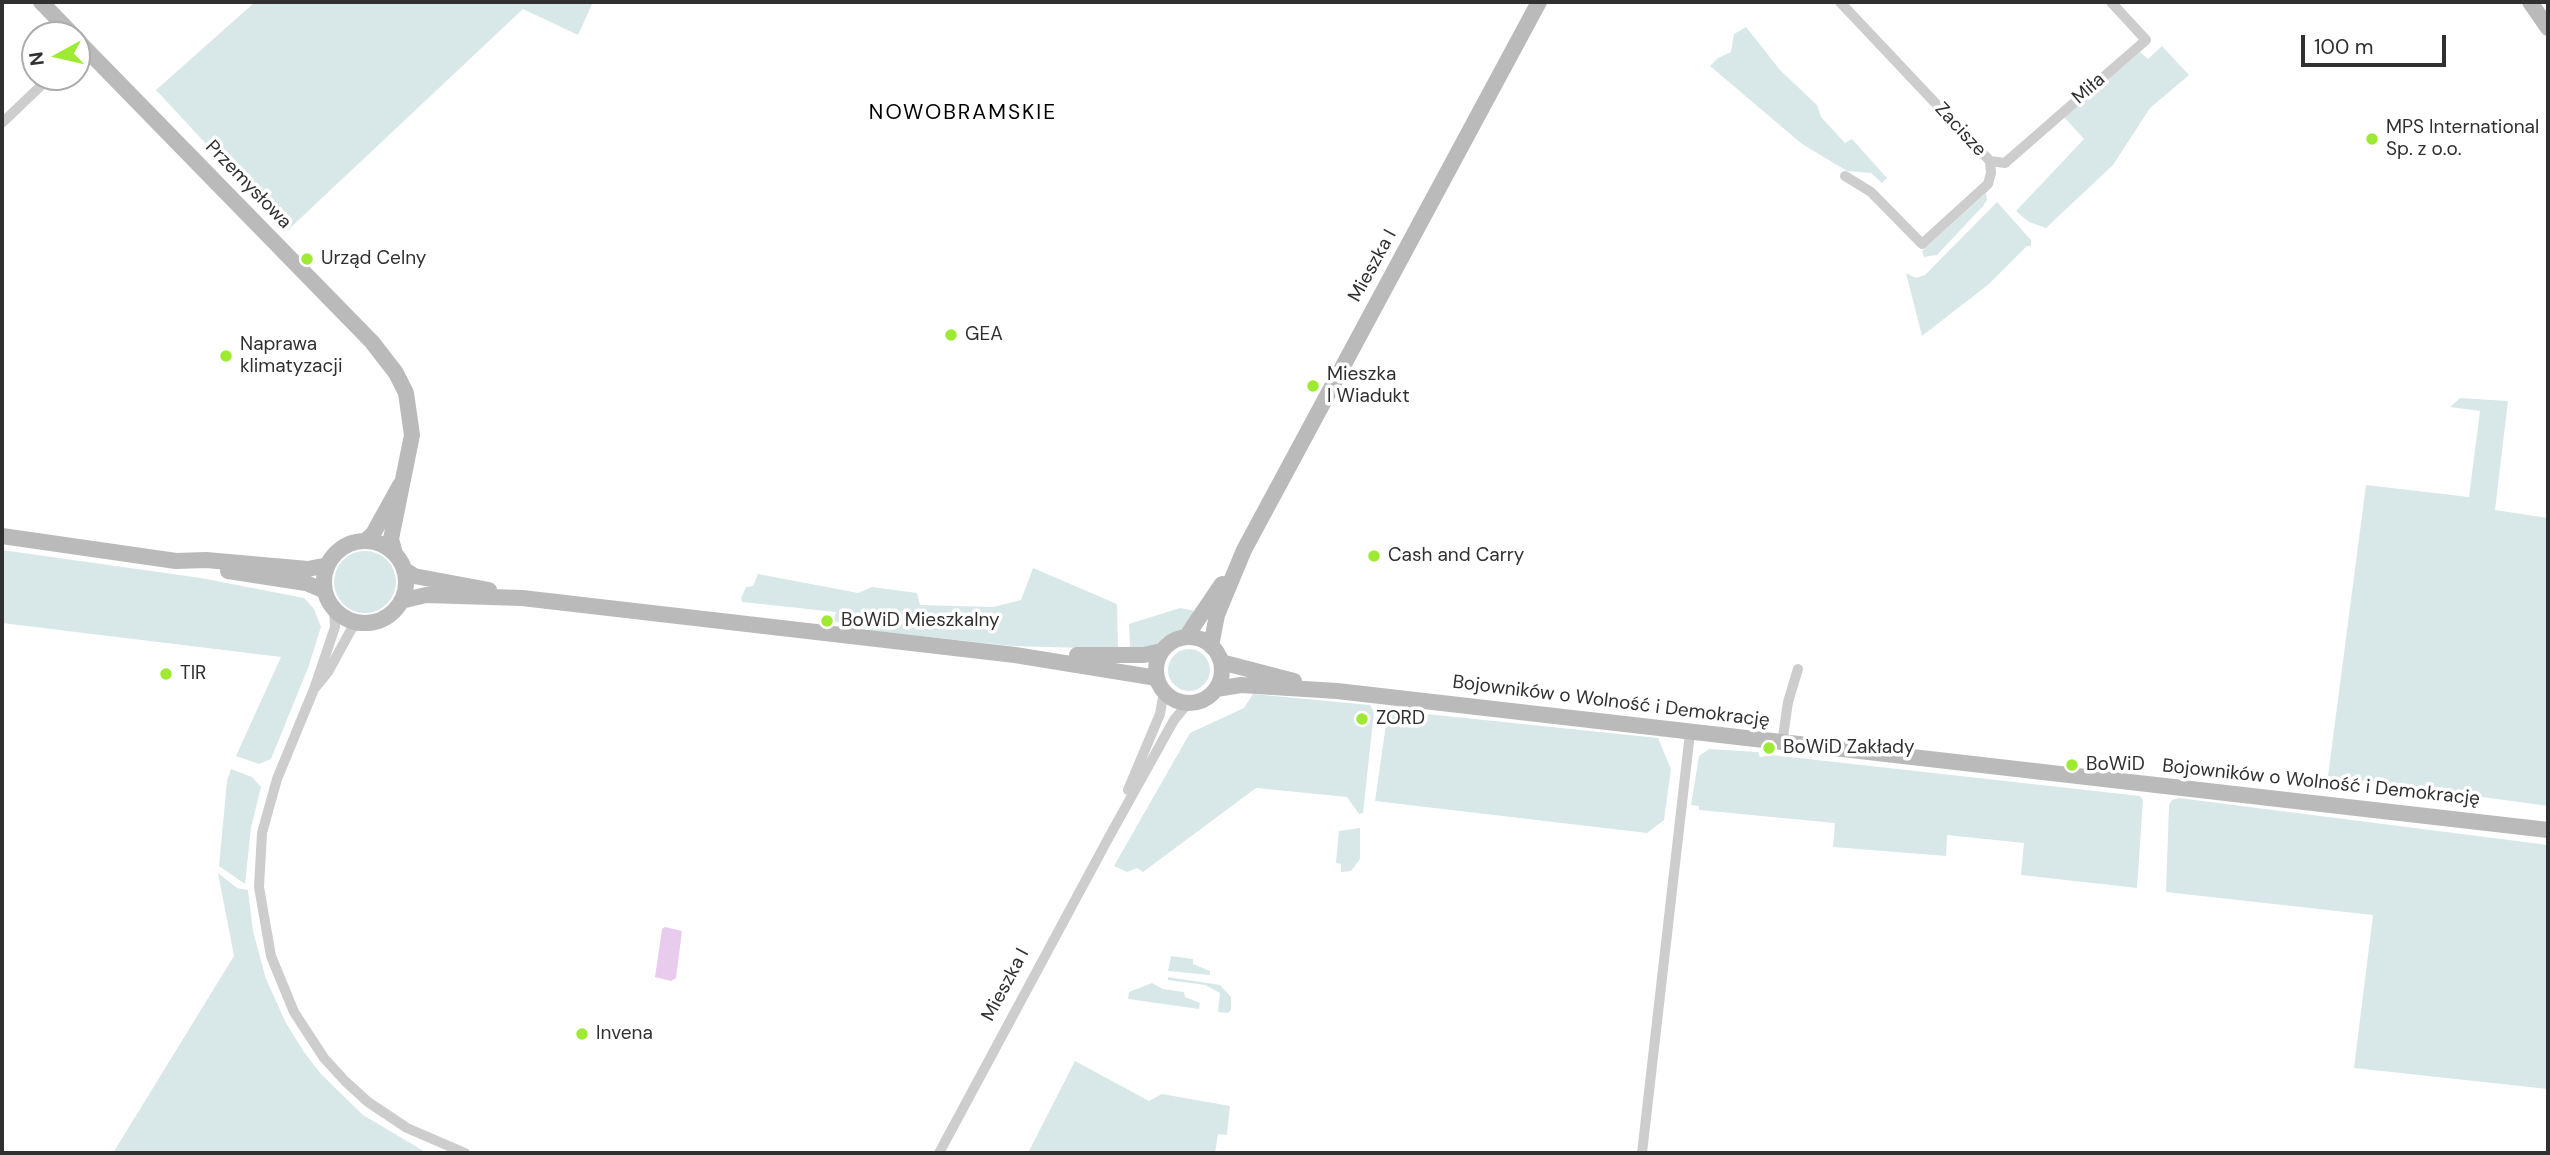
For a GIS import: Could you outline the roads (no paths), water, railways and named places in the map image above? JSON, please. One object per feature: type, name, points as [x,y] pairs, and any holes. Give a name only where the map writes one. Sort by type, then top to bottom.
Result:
[{"type":"main road","name":"Przemysłowa","points":[[41,2],[58,21]]},
{"type":"main road","name":"Mieszka I","points":[[1186,637],[1244,550],[1539,2]]},
{"type":"main road","points":[[2530,2],[2548,28]]},
{"type":"main road","name":"Przemysłowa","points":[[91,57],[382,353],[396,373],[410,407],[412,435],[391,539],[395,554]]},
{"type":"main road","name":"Przemysłowa","points":[[365,541],[373,534],[403,480]]},
{"type":"main road","points":[[2,536],[176,561],[306,583],[325,590]]},
{"type":"main road","points":[[176,561],[206,559],[308,569],[328,565],[347,545],[365,541],[387,547],[395,554],[404,570],[406,586],[401,601],[384,618],[362,623],[347,618],[334,609],[325,590],[328,565]]},
{"type":"main road","name":"Mieszka I","points":[[1212,646],[1217,615],[1244,550]]},
{"type":"main road","points":[[404,570],[414,576],[522,598]]},
{"type":"main road","points":[[401,601],[426,595],[522,598],[1015,655],[1161,685]]},
{"type":"main road","points":[[1186,637],[1204,640],[1212,646],[1221,662],[1222,671],[1216,689],[1199,701],[1188,703],[1175,699],[1161,685],[1156,668],[1162,651],[1168,644],[1186,637]]},
{"type":"main road","points":[[1015,655],[1126,655],[1162,651]]},
{"type":"main road","name":"Bojowników o Wolność i Demokrację","points":[[1221,662],[1338,691]]},
{"type":"main road","name":"Bojowników o Wolność i Demokrację","points":[[1216,689],[1241,685],[1338,691],[2548,830]]},
{"type":"street","name":"Zacisze","points":[[1840,2],[1990,161],[1988,184],[1922,244],[1871,192],[1845,176]]},
{"type":"street","name":"Miła","points":[[1990,161],[2005,163],[2147,40],[2111,2]]},
{"type":"street","points":[[2,123],[35,91]]},
{"type":"street","points":[[334,609],[335,627],[314,689],[276,779],[262,833],[260,887],[271,956],[294,1012],[324,1058],[345,1082],[368,1102],[407,1128],[465,1153]]},
{"type":"street","points":[[314,689],[328,673],[352,628],[362,623]]},
{"type":"street","points":[[1782,744],[1788,702],[1798,669]]},
{"type":"street","name":"Mieszka I","points":[[1109,837],[1160,714],[1161,685]]},
{"type":"street","name":"Mieszka I","points":[[939,1153],[1109,837],[1174,720],[1188,703]]},
{"type":"street","points":[[1642,1153],[1690,733]]},
{"type":"place","name":"MPS International Sp. z o.o.","points":[[2372,139]]},
{"type":"place","name":"Urząd Celny","points":[[307,259]]},
{"type":"place","name":"GEA","points":[[951,335]]},
{"type":"place","name":"Naprawa klimatyzacji","points":[[226,356]]},
{"type":"place","name":"Mieszka I Wiadukt","points":[[1313,386]]},
{"type":"place","name":"Cash and Carry","points":[[1374,556]]},
{"type":"place","name":"BoWiD Mieszkalny","points":[[827,621]]},
{"type":"place","name":"TIR","points":[[166,674]]},
{"type":"place","name":"ZORD","points":[[1362,719]]},
{"type":"place","name":"BoWiD Zakłady","points":[[1769,748]]},
{"type":"place","name":"BoWiD","points":[[2072,765]]},
{"type":"place","name":"Invena","points":[[582,1034]]},
{"type":"district","name":"NOWOBRAMSKIE","points":[[963,113]]}]
